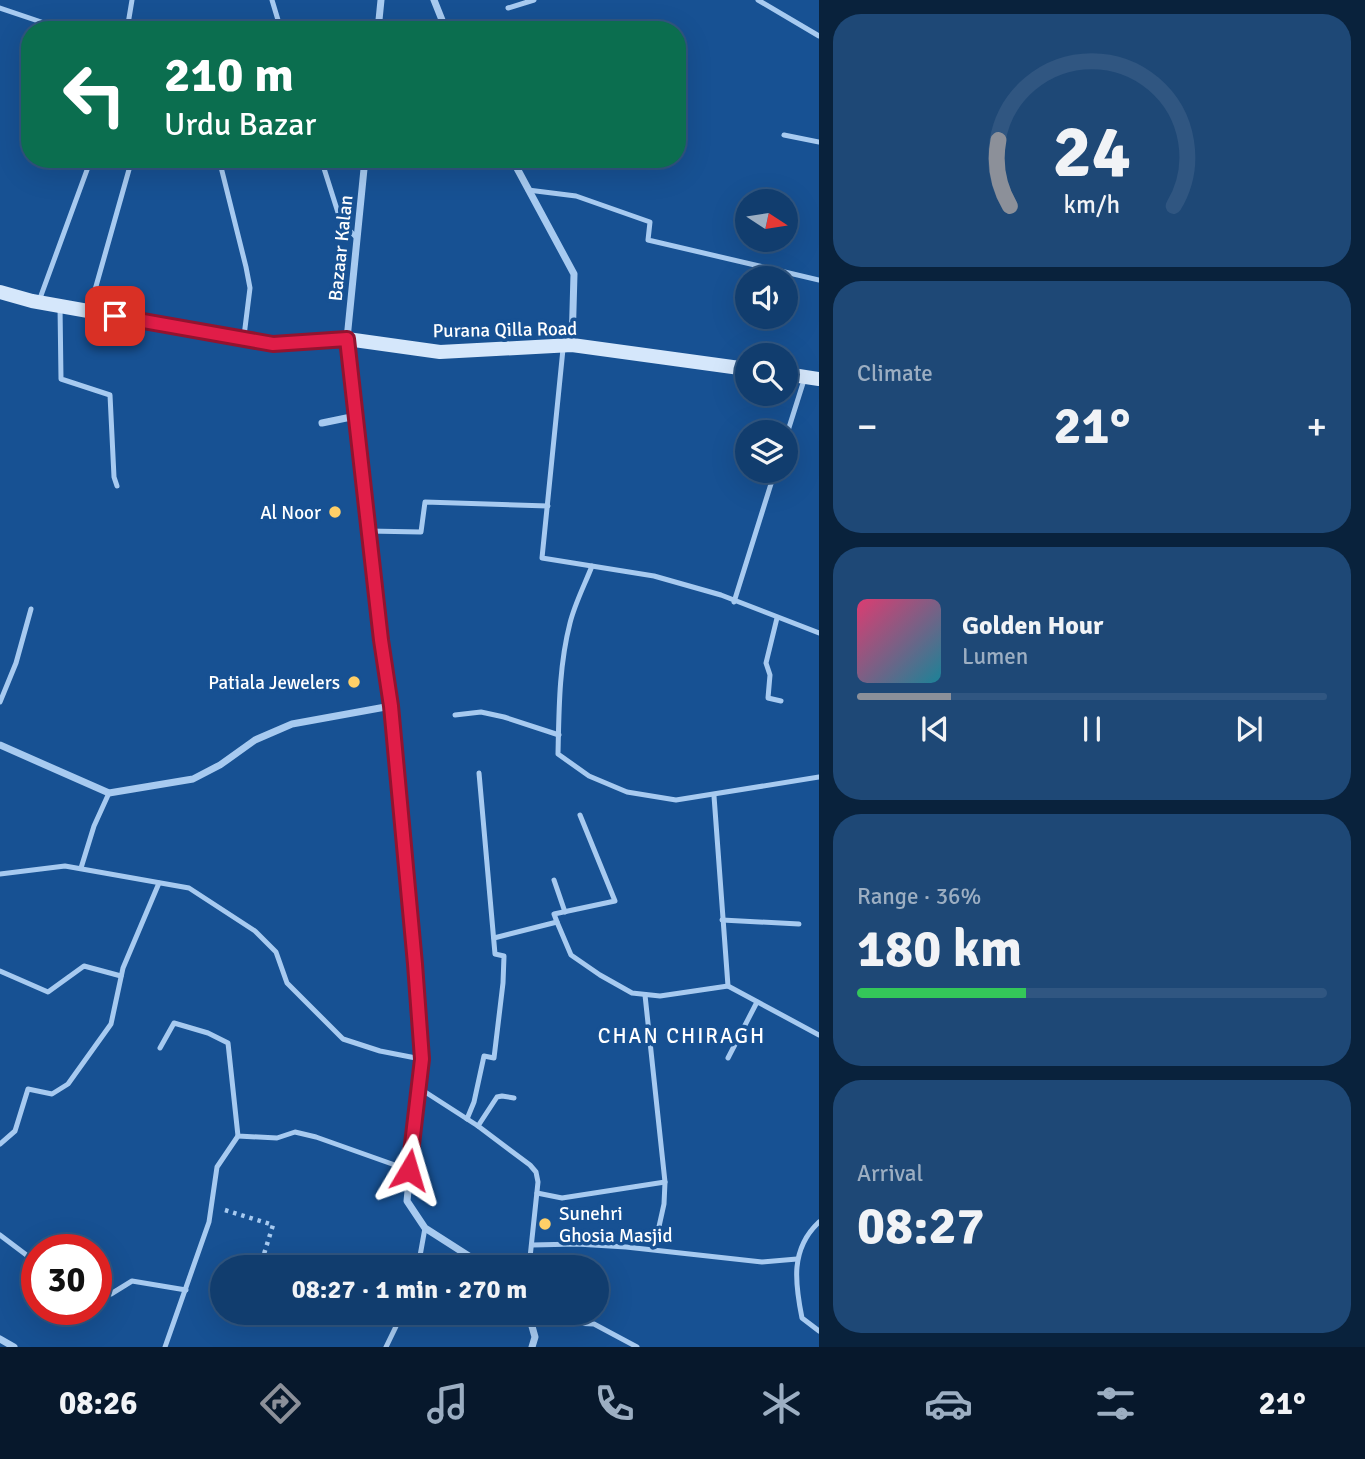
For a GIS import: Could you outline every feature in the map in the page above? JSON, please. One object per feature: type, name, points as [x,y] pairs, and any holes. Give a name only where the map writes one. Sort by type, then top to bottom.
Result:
[{"type":"street","points":[[379,21],[380,0]]},
{"type":"street","points":[[434,0],[442,21]]},
{"type":"street","name":"Bazaar Kalan","points":[[364,168],[347,339],[391,706],[422,1059],[407,1201],[425,1228]]},
{"type":"street","points":[[517,168],[574,274],[568,345]]},
{"type":"street","name":"Purana Qilla Road","points":[[0,292],[38,302],[273,344],[347,339],[440,352],[568,345],[735,367]]},
{"type":"street","points":[[322,423],[356,416]]},
{"type":"street","points":[[0,745],[109,793],[192,779],[220,765],[255,740],[292,724],[391,706]]},
{"type":"street","points":[[425,1228],[467,1255]]},
{"type":"street","points":[[531,1325],[535,1337],[532,1347]]},
{"type":"street","points":[[0,1339],[14,1347]]},
{"type":"lane","points":[[128,21],[132,0]]},
{"type":"lane","points":[[272,0],[278,21]]},
{"type":"lane","points":[[508,8],[534,0]]},
{"type":"lane","points":[[758,0],[819,36]]},
{"type":"lane","points":[[0,8],[38,21]]},
{"type":"lane","points":[[784,135],[819,142]]},
{"type":"lane","points":[[38,302],[88,168]]},
{"type":"lane","points":[[89,311],[129,168]]},
{"type":"lane","points":[[221,168],[250,288],[243,339]]},
{"type":"lane","points":[[324,168],[341,222],[357,238]]},
{"type":"lane","points":[[528,190],[576,196],[650,222],[648,240],[819,280]]},
{"type":"lane","points":[[60,306],[61,379],[110,395],[114,477],[117,486]]},
{"type":"lane","points":[[568,345],[542,558],[654,576],[734,601],[819,633]]},
{"type":"lane","points":[[793,420],[812,378]]},
{"type":"lane","points":[[734,601],[771,483]]},
{"type":"lane","points":[[368,531],[421,532],[425,502],[548,506]]},
{"type":"lane","points":[[592,566],[570,620],[565,644],[559,682],[558,754],[589,776],[627,792],[676,800],[819,777]]},
{"type":"lane","points":[[0,702],[16,663],[31,609]]},
{"type":"lane","points":[[777,618],[766,663],[770,675],[768,698],[781,701]]},
{"type":"lane","points":[[455,715],[481,712],[559,735]]},
{"type":"lane","points":[[467,1119],[474,1102],[484,1056],[494,1058],[504,956],[495,954],[479,773]]},
{"type":"lane","points":[[81,869],[94,826],[109,793]]},
{"type":"lane","points":[[714,796],[728,986]]},
{"type":"lane","points":[[580,816],[615,901],[554,914],[571,955],[632,993],[660,996],[728,986],[819,1035]]},
{"type":"lane","points":[[0,874],[65,866],[189,888],[255,931],[276,952],[287,983],[343,1038],[380,1051],[422,1059]]},
{"type":"lane","points":[[554,880],[565,912]]},
{"type":"lane","points":[[0,1144],[15,1131],[29,1089],[52,1094],[68,1084],[111,1024],[121,976],[159,883]]},
{"type":"lane","points":[[722,920],[799,924]]},
{"type":"lane","points":[[494,938],[557,922]]},
{"type":"lane","points":[[0,971],[48,992],[84,966],[121,976]]},
{"type":"lane","points":[[645,995],[666,1182],[654,1250]]},
{"type":"lane","points":[[728,1058],[757,1002]]},
{"type":"lane","points":[[160,1048],[174,1023],[208,1033],[228,1043],[238,1136],[216,1167],[209,1223],[165,1347]]},
{"type":"lane","points":[[419,1088],[478,1126],[536,1172],[538,1182],[531,1255]]},
{"type":"lane","points":[[478,1126],[497,1097],[514,1098]]},
{"type":"lane","points":[[238,1136],[277,1138],[295,1132],[409,1170]]},
{"type":"lane","points":[[537,1193],[562,1198],[666,1182]]},
{"type":"lane","points":[[819,1222],[797,1259],[802,1318],[819,1331]]},
{"type":"lane","points":[[420,1255],[425,1228]]},
{"type":"lane","points":[[0,1235],[21,1251]]},
{"type":"lane","points":[[532,1245],[578,1244],[762,1262],[797,1259]]},
{"type":"lane","points":[[112,1293],[132,1281],[186,1290]]},
{"type":"lane","points":[[386,1347],[397,1325]]},
{"type":"lane","points":[[596,1325],[637,1347]]},
{"type":"path","points":[[211,1205],[273,1226],[264,1255]]},
{"type":"place","name":"Al Noor","points":[[335,512]]},
{"type":"place","name":"Patiala Jewelers","points":[[354,682]]},
{"type":"place","name":"Sunehri Ghosia Masjid","points":[[545,1224]]},
{"type":"district","name":"CHAN CHIRAGH","points":[[682,1036]]},
{"type":"route","points":[[115,316],[273,344],[347,339],[391,706],[415,964],[422,1059],[409,1170]]}]
